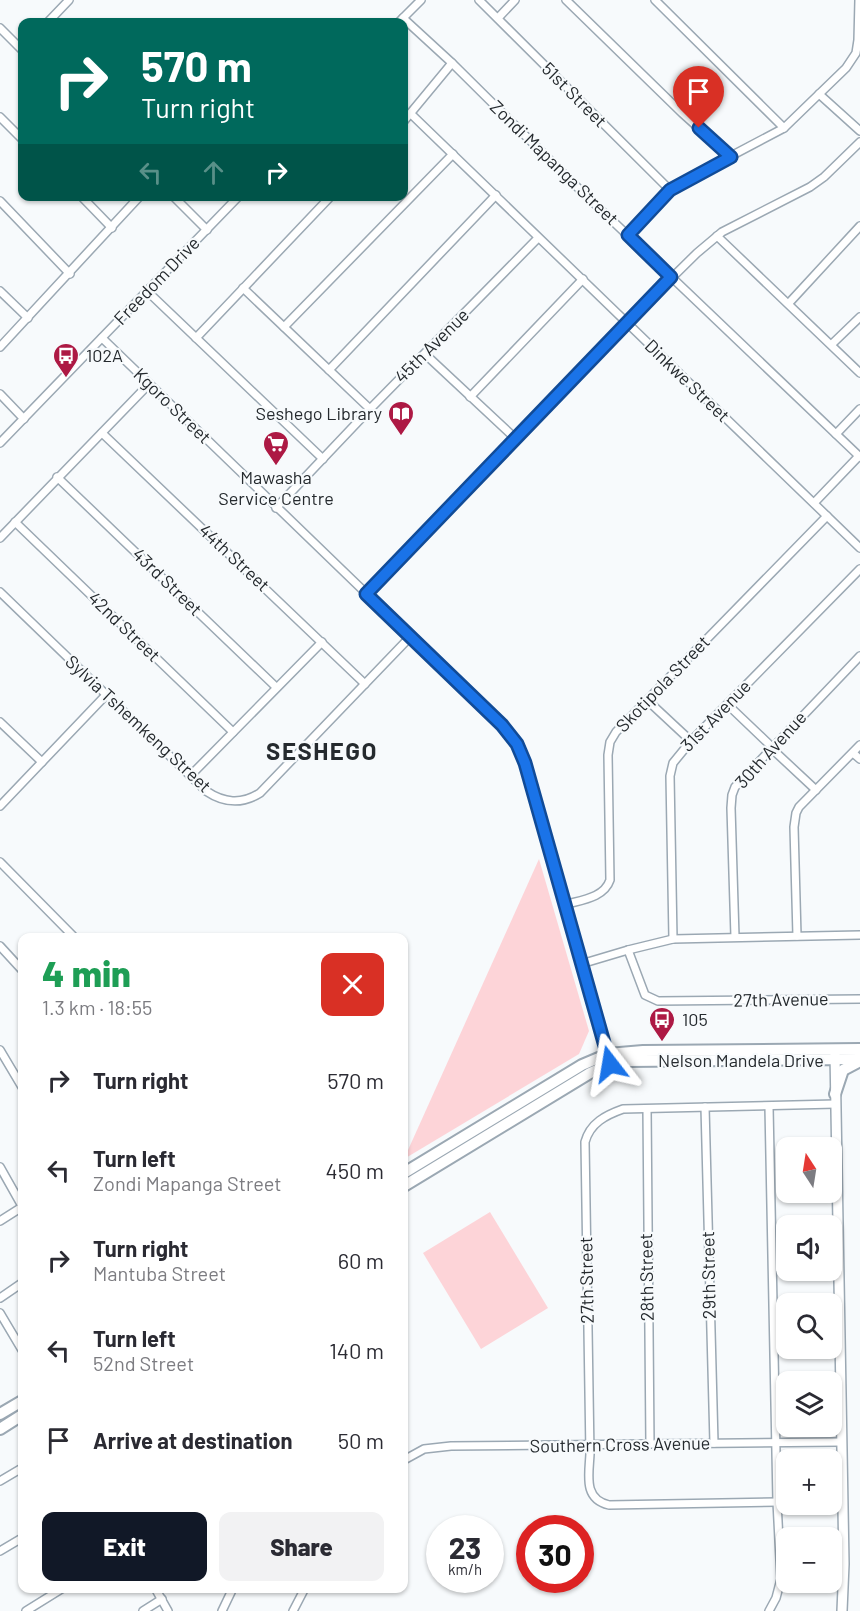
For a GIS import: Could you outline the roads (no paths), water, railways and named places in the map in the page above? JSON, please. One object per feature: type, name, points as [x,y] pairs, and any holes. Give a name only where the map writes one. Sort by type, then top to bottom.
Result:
[{"type":"main road","name":"Nelson Mandela Drive","points":[[835,1055],[860,1050]]},
{"type":"main road","name":"Nelson Mandela Drive","points":[[408,1171],[582,1065],[643,1051],[835,1055],[860,1060]]},
{"type":"main road","name":"Nelson Mandela Drive","points":[[408,1184],[590,1073],[609,1059]]},
{"type":"main road","points":[[836,1099],[843,1070],[860,1060]]},
{"type":"main road","points":[[0,1414],[18,1403]]},
{"type":"main road","points":[[0,1429],[18,1418]]},
{"type":"street","points":[[403,18],[421,0]]},
{"type":"street","name":"51st Street","points":[[479,0],[670,190]]},
{"type":"street","points":[[498,18],[515,0]]},
{"type":"street","points":[[566,0],[682,113],[731,157]]},
{"type":"street","points":[[655,0],[784,128]]},
{"type":"street","points":[[628,235],[670,190],[784,128],[846,68],[856,53],[860,28],[859,0]]},
{"type":"street","points":[[51,18],[66,1]]},
{"type":"street","name":"Zondi Mapanga Street","points":[[408,26],[452,63],[671,277],[859,456]]},
{"type":"street","points":[[0,28],[18,45]]},
{"type":"street","points":[[408,117],[452,63]]},
{"type":"street","points":[[819,94],[860,131]]},
{"type":"street","name":"Dinkwe Street","points":[[411,114],[860,548]]},
{"type":"street","points":[[0,117],[18,135]]},
{"type":"street","points":[[366,594],[671,277],[717,236],[810,187],[830,172],[860,142]]},
{"type":"street","points":[[408,200],[453,154]]},
{"type":"street","points":[[329,370],[496,195]]},
{"type":"street","points":[[0,201],[70,274]]},
{"type":"street","points":[[86,201],[112,228]]},
{"type":"street","points":[[0,347],[136,201]]},
{"type":"street","points":[[178,201],[207,230]]},
{"type":"street","name":"Freedom Drive","points":[[0,443],[234,201]]},
{"type":"street","points":[[196,338],[326,201]]},
{"type":"street","points":[[284,327],[407,201]]},
{"type":"street","points":[[789,303],[860,226]]},
{"type":"street","points":[[717,236],[860,373]]},
{"type":"street","name":"45th Avenue","points":[[276,508],[538,238]]},
{"type":"street","points":[[470,397],[583,279]]},
{"type":"street","points":[[243,288],[370,409]]},
{"type":"street","points":[[0,291],[28,318]]},
{"type":"street","points":[[147,291],[323,459]]},
{"type":"street","points":[[832,344],[860,317]]},
{"type":"street","name":"Kgoro Street","points":[[102,338],[496,719],[517,744],[525,763],[609,1059]]},
{"type":"street","points":[[425,354],[516,439]]},
{"type":"street","points":[[0,538],[149,384]]},
{"type":"street","points":[[0,394],[24,419]]},
{"type":"street","points":[[836,434],[860,409]]},
{"type":"street","name":"44th Street","points":[[102,433],[365,684]]},
{"type":"street","points":[[814,503],[859,456]]},
{"type":"street","name":"43rd Street","points":[[57,477],[276,687]]},
{"type":"street","name":"Skotipola Street","points":[[564,905],[598,895],[608,885],[611,872],[609,746],[616,732],[827,516]]},
{"type":"street","name":"42nd Street","points":[[15,522],[233,732]]},
{"type":"street","name":"31st Avenue","points":[[673,939],[670,770],[677,756],[860,569]]},
{"type":"street","name":"Sylvia Tshemkeng Street","points":[[0,592],[190,776],[216,797],[236,802],[253,798],[260,793],[411,636]]},
{"type":"street","points":[[190,776],[322,642]]},
{"type":"street","name":"30th Avenue","points":[[735,937],[732,795],[740,779],[860,656]]},
{"type":"street","points":[[0,806],[106,695]]},
{"type":"street","points":[[647,700],[691,741]]},
{"type":"street","points":[[728,705],[816,790]]},
{"type":"street","points":[[0,722],[42,762]]},
{"type":"street","points":[[797,936],[794,819],[799,807],[860,745]]},
{"type":"street","points":[[853,753],[860,759]]},
{"type":"street","points":[[0,862],[70,933]]},
{"type":"street","points":[[581,964],[673,939],[860,935]]},
{"type":"street","points":[[0,946],[18,966]]},
{"type":"street","name":"27th Avenue","points":[[628,950],[641,988],[650,999],[658,1001],[860,999]]},
{"type":"street","points":[[0,1050],[18,1080]]},
{"type":"street","points":[[835,1055],[844,1575],[842,1611]]},
{"type":"street","name":"27th Street","points":[[776,1502],[603,1504],[593,1496],[589,1489],[585,1142],[591,1127],[623,1109],[770,1107],[836,1099]]},
{"type":"street","name":"29th Street","points":[[705,1107],[714,1443]]},
{"type":"street","points":[[770,1107],[776,1449]]},
{"type":"street","name":"28th Street","points":[[647,1109],[650,1444]]},
{"type":"street","points":[[0,1167],[18,1200]]},
{"type":"street","points":[[0,1221],[18,1210]]},
{"type":"street","points":[[0,1298],[18,1286]]},
{"type":"street","points":[[0,1313],[18,1343]]},
{"type":"street","name":"Southern Cross Avenue","points":[[408,1458],[420,1450],[435,1446],[841,1442]]},
{"type":"street","points":[[0,1481],[18,1470]]},
{"type":"street","points":[[769,1611],[776,1598],[781,1579],[778,1515]]},
{"type":"street","points":[[0,1551],[18,1540]]},
{"type":"street","points":[[26,1611],[55,1593]]},
{"type":"street","points":[[158,1593],[168,1611]]},
{"type":"street","points":[[222,1611],[231,1593]]},
{"type":"street","points":[[293,1611],[302,1593]]},
{"type":"street","points":[[142,1611],[162,1599]]},
{"type":"place","name":"102A","points":[[66,379]]},
{"type":"place","name":"Seshego Library","points":[[401,437]]},
{"type":"place","name":"Mawasha Service Centre","points":[[276,467]]},
{"type":"place","name":"105","points":[[662,1043]]},
{"type":"district","name":"SESHEGO","points":[[322,752]]}]
